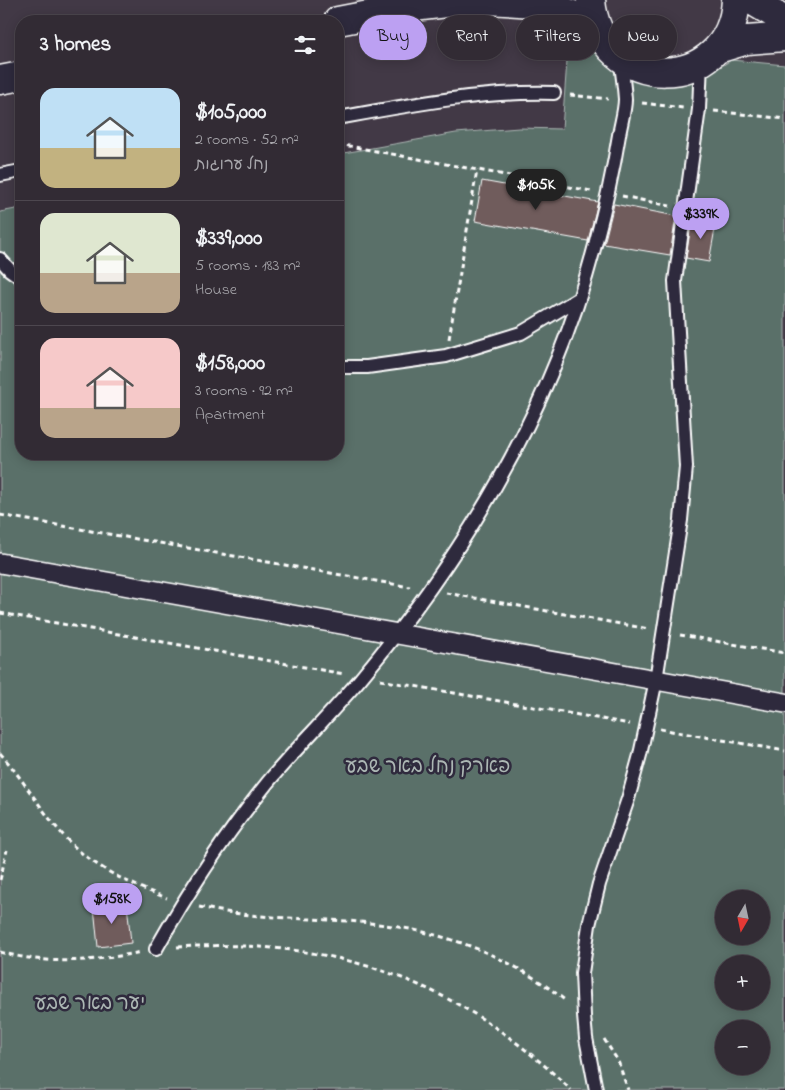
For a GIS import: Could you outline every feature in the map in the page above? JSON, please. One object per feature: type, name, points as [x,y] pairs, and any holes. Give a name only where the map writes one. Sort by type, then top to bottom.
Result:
[{"type":"street","points":[[344,20],[405,8],[471,0],[535,2],[554,6],[577,17],[609,46]]},
{"type":"street","points":[[591,0],[595,22],[609,44]]},
{"type":"street","points":[[709,56],[729,31],[734,20],[736,0]]},
{"type":"street","points":[[751,0],[785,20]]},
{"type":"street","points":[[627,60],[639,68],[661,72],[681,70],[747,40],[785,37]]},
{"type":"street","points":[[0,80],[15,77]]},
{"type":"street","points":[[0,563],[785,703]]},
{"type":"lane","points":[[596,1090],[586,1038],[582,973],[589,926],[599,884],[628,799],[656,680],[681,520],[686,467],[675,280],[699,109],[709,56]]},
{"type":"lane","points":[[156,949],[217,851],[251,804],[288,759],[362,677],[428,590],[477,519],[509,462],[539,401],[566,335],[590,264],[608,194],[625,101],[615,60]]},
{"type":"lane","points":[[344,117],[464,97],[554,93]]},
{"type":"lane","points":[[0,175],[15,172]]},
{"type":"lane","points":[[0,259],[15,274]]},
{"type":"lane","points":[[344,367],[367,367],[446,356],[520,333],[578,299]]},
{"type":"path","points":[[554,93],[785,119]]},
{"type":"path","points":[[344,145],[685,210]]},
{"type":"path","points":[[446,356],[477,170]]},
{"type":"path","points":[[0,515],[785,653]]},
{"type":"path","points":[[0,613],[785,751]]},
{"type":"path","points":[[0,753],[63,836],[78,850],[117,876],[140,888],[183,903],[252,917],[376,924],[441,935],[506,961],[558,994],[584,1016],[609,1046],[618,1061],[628,1090]]},
{"type":"path","points":[[0,880],[7,850]]},
{"type":"path","points":[[0,952],[26,958],[59,961],[98,959],[156,949],[218,945],[277,947],[331,956],[382,970],[429,988],[472,1011],[512,1038],[548,1067],[571,1090]]},
{"type":"green space","name":"פארק נחל באר שבע","points":[[599,56],[632,78],[656,85],[688,82],[713,72],[731,60],[785,65],[785,1090],[0,1090],[0,212],[15,209],[15,460],[344,460],[344,153],[456,133],[519,128],[562,129],[567,60],[599,60]]},
{"type":"building","points":[[482,181],[598,202],[588,241],[475,221]]},
{"type":"building","points":[[614,204],[676,216],[670,255],[604,244]]},
{"type":"building","points":[[692,218],[716,223],[709,262],[686,258]]},
{"type":"building","points":[[127,904],[131,943],[98,947],[94,907]]},
{"type":"park label","name":"יער באר שבע","points":[[90,1002]]}]
